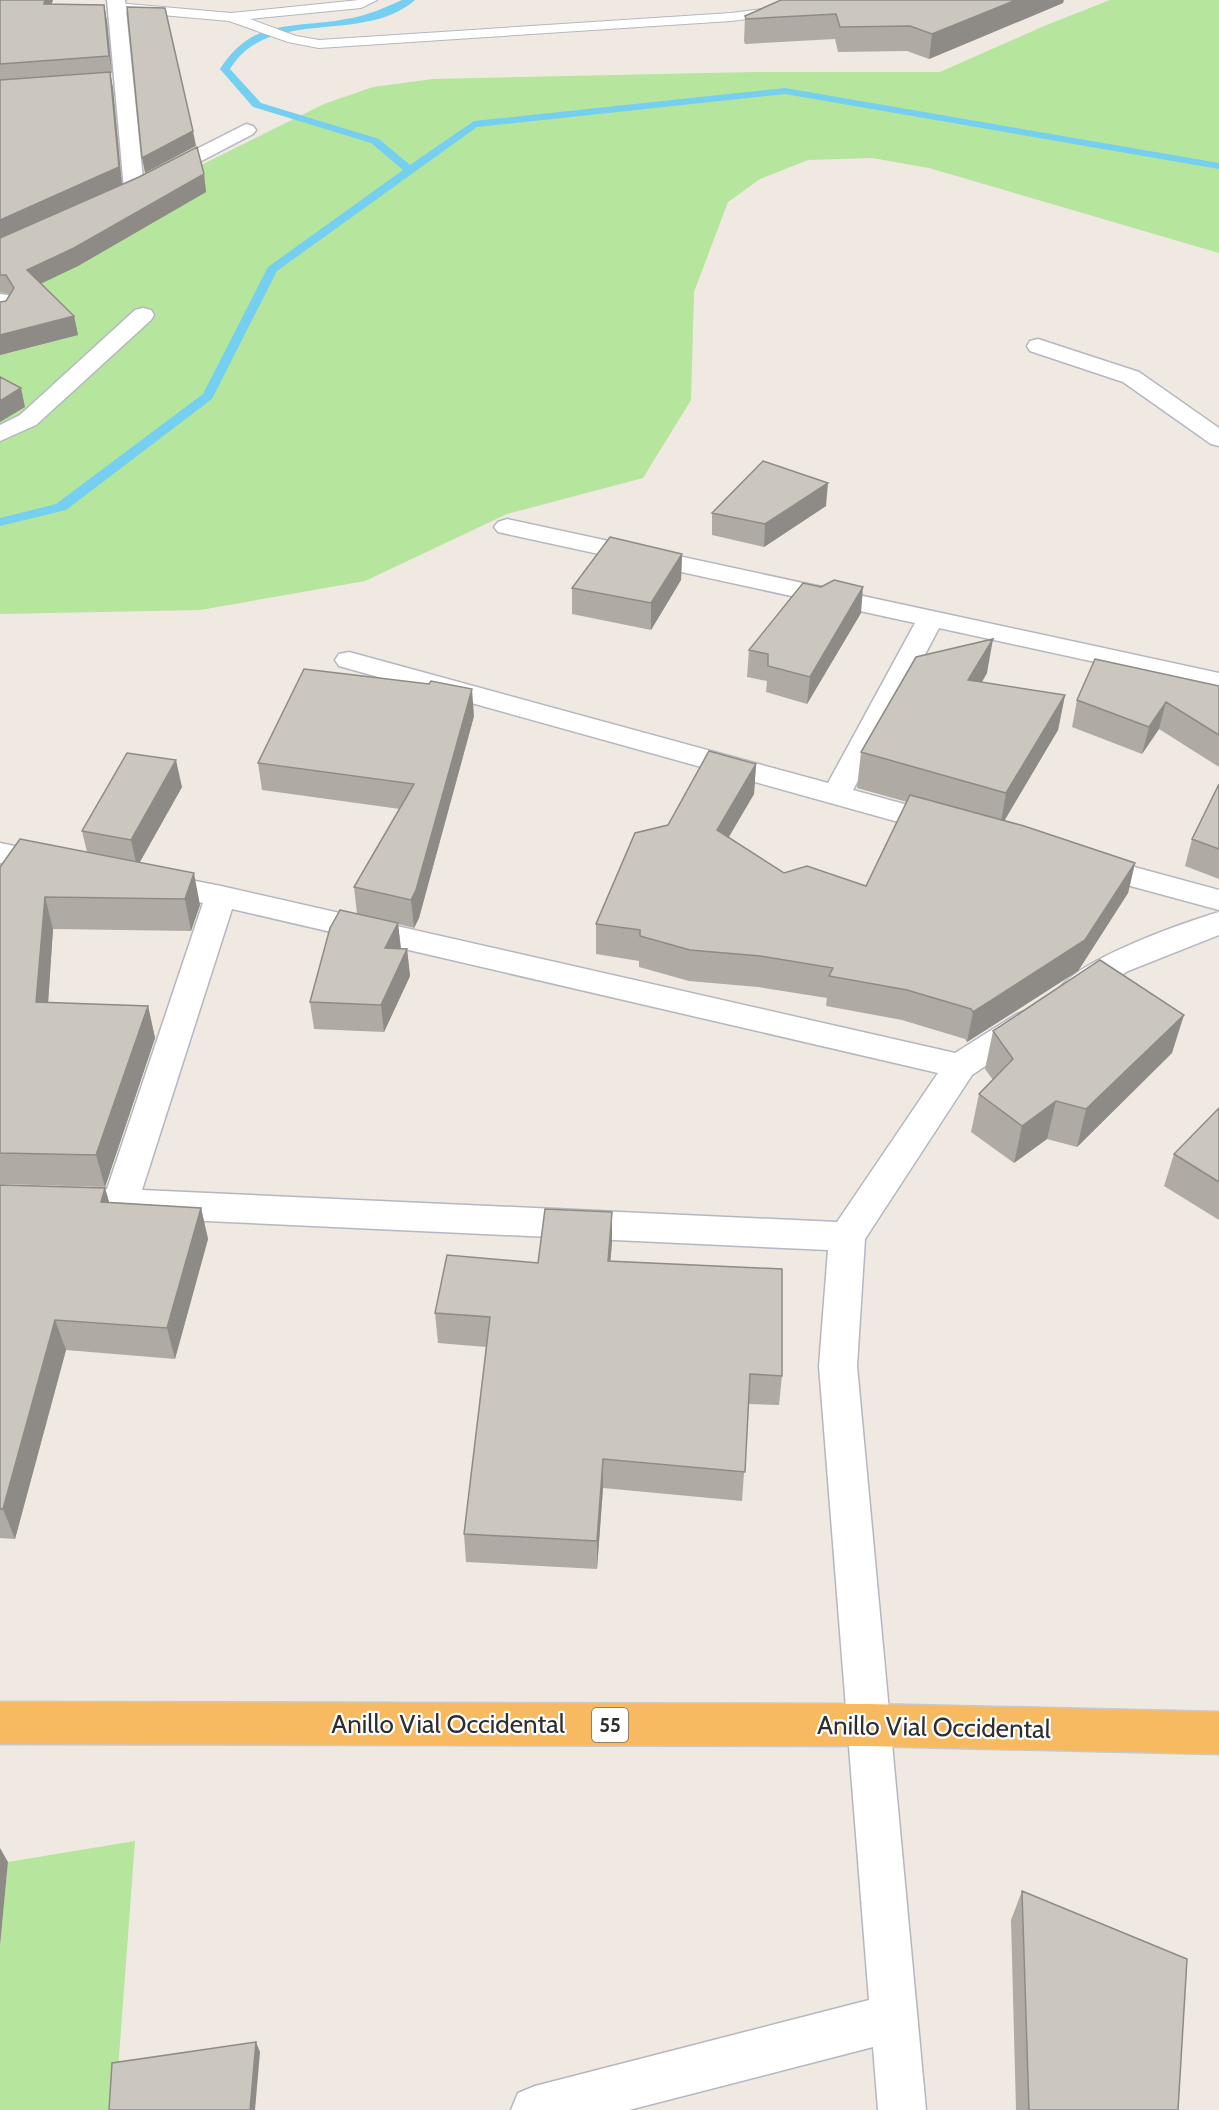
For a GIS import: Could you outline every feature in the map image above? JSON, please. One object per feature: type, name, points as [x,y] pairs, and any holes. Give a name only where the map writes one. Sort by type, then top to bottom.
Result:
[{"type":"highway","name":"Anillo Vial Occidental","points":[[0,1723],[868,1725],[1219,1733]]},
{"type":"street","points":[[116,4],[134,189]]},
{"type":"street","points":[[101,81],[124,80]]},
{"type":"street","points":[[114,198],[246,130]]},
{"type":"street","points":[[0,300],[5,306],[0,313]]},
{"type":"street","points":[[0,434],[28,420],[143,315]]},
{"type":"street","points":[[1038,346],[1131,377],[1219,439]]},
{"type":"street","points":[[507,527],[1219,681]]},
{"type":"street","points":[[836,795],[931,618]]},
{"type":"street","points":[[349,660],[974,833]]},
{"type":"street","points":[[0,853],[81,868]]},
{"type":"street","points":[[1063,857],[1219,900]]},
{"type":"street","points":[[128,878],[221,896],[960,1066]]},
{"type":"street","points":[[120,1203],[221,896]]},
{"type":"street","points":[[902,2110],[896,2017],[868,1725],[838,1366],[847,1237],[960,1066],[1117,963],[1219,923]]},
{"type":"street","points":[[0,1200],[120,1203],[847,1237]]},
{"type":"street","points":[[536,2110],[896,2017]]},
{"type":"lane","points":[[116,4],[231,17],[293,39],[333,43],[731,17],[789,10],[813,0]]},
{"type":"lane","points":[[231,17],[360,1]]},
{"type":"green space","points":[[1110,0],[1219,0],[1219,253],[929,168],[872,158],[808,160],[760,179],[728,202],[694,292],[691,400],[643,478],[507,514],[365,581],[200,610],[0,614],[0,265],[324,104],[373,87],[433,79],[755,72],[940,72]]},
{"type":"green space","points":[[135,1841],[115,2110],[0,2110],[0,1946],[8,1862]]},
{"type":"building","points":[[0,0],[45,0],[44,4],[104,5],[109,56],[0,64]]},
{"type":"building","points":[[781,0],[1016,0],[932,34],[910,26],[840,27],[836,14],[746,19],[745,16]]},
{"type":"building","points":[[127,7],[165,8],[193,131],[142,158]]},
{"type":"building","points":[[110,72],[119,167],[0,220],[0,80]]},
{"type":"building","points":[[197,147],[204,174],[74,248],[27,270],[74,316],[0,335],[0,302],[6,301],[14,288],[6,275],[0,275],[0,238],[139,177]]},
{"type":"building","points":[[0,377],[21,388],[0,401]]},
{"type":"building","points":[[763,461],[828,483],[765,524],[712,513]]},
{"type":"building","points":[[610,537],[682,554],[651,603],[572,588]]},
{"type":"building","points":[[834,580],[863,587],[810,677],[768,666],[768,654],[749,650],[803,583],[821,587]]},
{"type":"building","points":[[993,639],[968,680],[1065,695],[1006,793],[861,752],[916,657]]},
{"type":"building","points":[[1095,659],[1219,686],[1219,735],[1166,702],[1149,727],[1077,700]]},
{"type":"building","points":[[304,669],[429,684],[431,681],[472,689],[416,890],[411,900],[354,887],[414,784],[258,763]]},
{"type":"building","points":[[709,751],[756,764],[717,830],[784,873],[807,866],[866,886],[910,795],[1024,826],[1135,863],[1085,940],[973,1012],[971,1009],[907,990],[829,976],[833,968],[760,956],[690,950],[640,936],[640,930],[596,924],[635,833],[668,825]]},
{"type":"building","points":[[127,753],[176,760],[131,840],[82,831]]},
{"type":"building","points":[[1219,784],[1219,849],[1192,839]]},
{"type":"building","points":[[20,839],[194,873],[185,899],[45,897],[36,1002],[148,1006],[96,1155],[0,1153],[0,867]]},
{"type":"building","points":[[340,910],[398,923],[385,948],[407,949],[381,1005],[310,1002],[330,928]]},
{"type":"building","points":[[1100,960],[1184,1015],[1086,1109],[1056,1101],[1022,1126],[979,1094],[1013,1059],[993,1031]]},
{"type":"building","points":[[1219,1108],[1219,1182],[1174,1154]]},
{"type":"building","points":[[0,1185],[105,1188],[101,1202],[201,1208],[167,1328],[55,1320],[3,1509],[0,1509]]},
{"type":"building","points":[[545,1209],[612,1212],[608,1261],[782,1269],[782,1376],[750,1374],[745,1472],[603,1459],[597,1541],[464,1534],[490,1317],[435,1313],[447,1255],[538,1263]]},
{"type":"building","points":[[1022,1891],[1187,1959],[1178,2110],[1029,2110]]},
{"type":"building","points":[[256,2042],[250,2110],[109,2110],[112,2063]]},
{"type":"waterway","points":[[410,0],[362,19],[285,29],[266,34],[249,41],[235,52],[225,69],[257,105],[287,112],[375,141],[410,170]]},
{"type":"waterway","points":[[410,170],[474,124],[785,91],[1219,166]]},
{"type":"waterway","points":[[0,522],[61,507],[208,396],[272,269],[410,170]]}]
